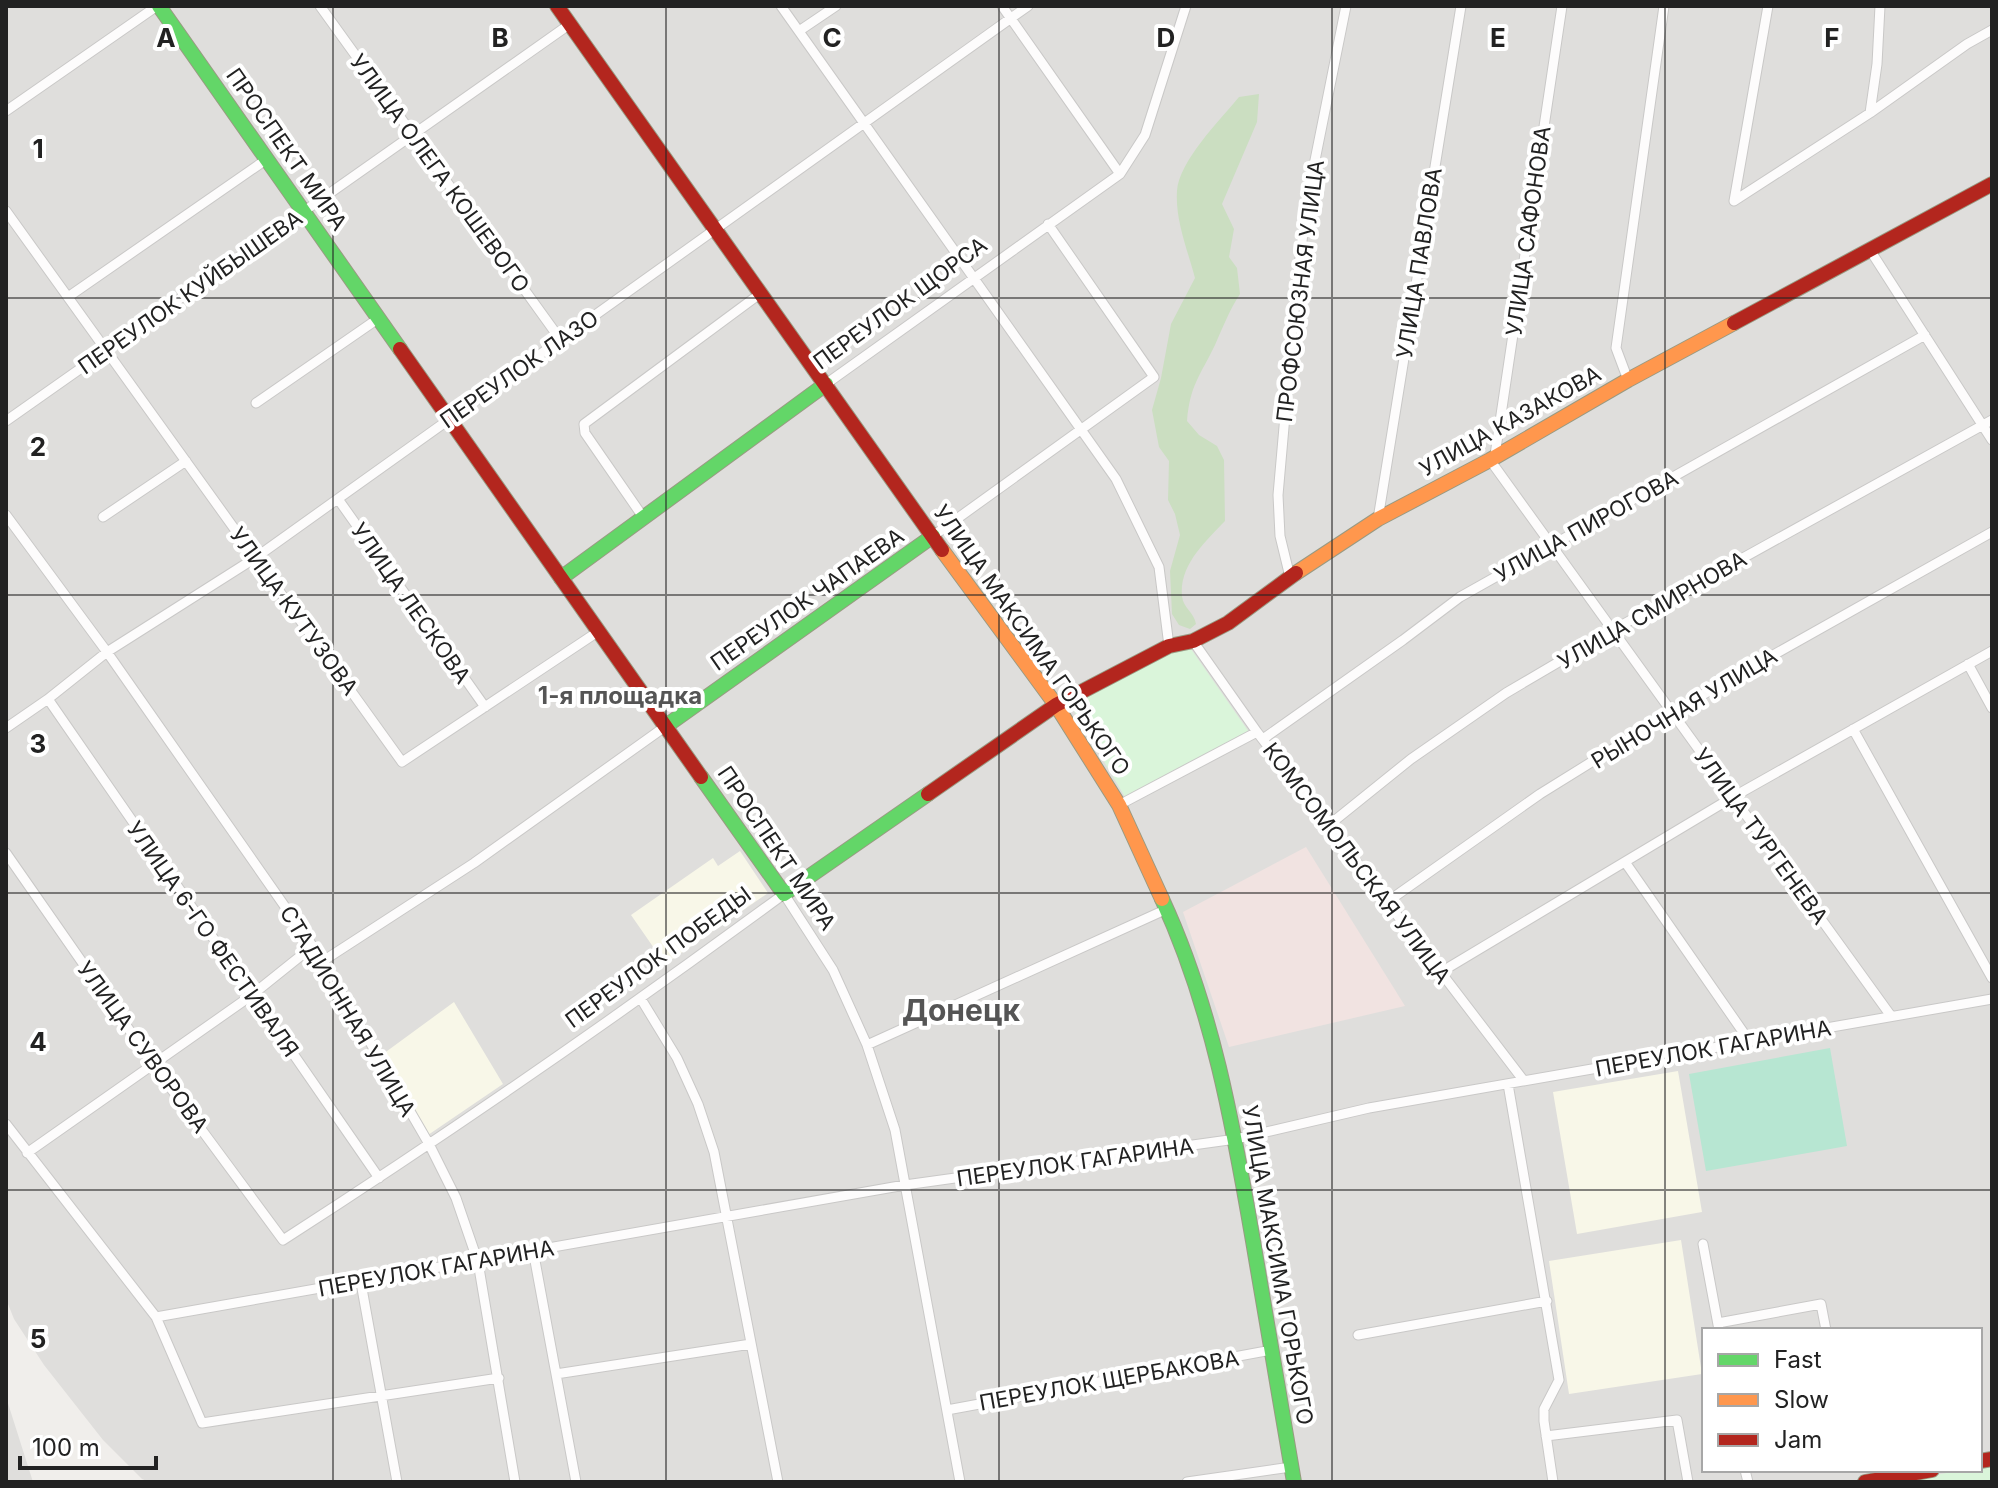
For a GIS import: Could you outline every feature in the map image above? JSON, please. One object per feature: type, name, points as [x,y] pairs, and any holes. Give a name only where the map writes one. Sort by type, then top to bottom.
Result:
[{"type":"main road","name":"ПРОСПЕКТ МИРА","points":[[158,6],[784,894]]},
{"type":"main road","name":"УЛИЦА МАКСИМА ГОРЬКОГО","points":[[557,6],[1056,705],[1119,805],[1183,944],[1204,1005],[1236,1139],[1292,1474]]},
{"type":"main road","name":"УЛИЦА КАЗАКОВА","points":[[1056,705],[1169,646],[1193,641],[1228,623],[1290,577],[1378,519],[1992,184]]},
{"type":"main road","name":"ПЕРЕУЛОК ЩОРСА","points":[[561,578],[826,384]]},
{"type":"main road","name":"ПЕРЕУЛОК ЧАПАЕВА","points":[[666,726],[933,536]]},
{"type":"main road","name":"ПЕРЕУЛОК ПОБЕДЫ","points":[[784,894],[1056,705]]},
{"type":"main road","points":[[1863,1482],[1920,1472]]},
{"type":"street","points":[[8,105],[158,6]]},
{"type":"street","name":"УЛИЦА ОЛЕГА КОШЕВОГО","points":[[320,6],[560,339]]},
{"type":"street","points":[[781,6],[1116,479],[1159,567],[1169,646]]},
{"type":"street","points":[[799,31],[836,6]]},
{"type":"street","points":[[1002,6],[1120,174]]},
{"type":"street","name":"ПЕРЕУЛОК ЛАЗО","points":[[6,728],[107,652],[255,558],[1028,6]]},
{"type":"street","name":"ПЕРЕУЛОК ЩОРСА","points":[[826,384],[1120,174],[1145,135],[1186,6]]},
{"type":"street","name":"ПРОФСОЮЗНАЯ УЛИЦА","points":[[1290,577],[1280,536],[1278,495],[1296,291],[1307,200],[1346,6]]},
{"type":"street","name":"УЛИЦА ПАВЛОВА","points":[[1378,519],[1461,6]]},
{"type":"street","name":"УЛИЦА САФОНОВА","points":[[1492,458],[1562,6]]},
{"type":"street","points":[[1628,380],[1616,348],[1664,6]]},
{"type":"street","points":[[1768,6],[1734,201],[1992,30]]},
{"type":"street","points":[[1870,113],[1877,64],[1880,6]]},
{"type":"street","name":"ПЕРЕУЛОК КУЙБЫШЕВА","points":[[6,421],[570,24]]},
{"type":"street","points":[[68,297],[267,159]]},
{"type":"street","name":"УЛИЦА КУТУЗОВА","points":[[6,211],[402,762],[485,707]]},
{"type":"street","name":"ПЕРЕУЛОК ЧАПАЕВА","points":[[933,536],[1154,377],[1048,224]]},
{"type":"street","points":[[1870,250],[1987,422],[1992,440]]},
{"type":"street","points":[[643,517],[585,433],[584,424],[761,293]]},
{"type":"street","points":[[256,403],[379,318]]},
{"type":"street","name":"УЛИЦА ПИРОГОВА","points":[[1119,805],[1260,735],[1403,640],[1460,597],[1925,335]]},
{"type":"street","name":"УЛИЦА СМИРНОВА","points":[[1329,825],[1411,759],[1506,693],[1987,422]]},
{"type":"street","name":"УЛИЦА ТУРГЕНЕВА","points":[[1492,458],[1551,545],[1891,1016]]},
{"type":"street","points":[[103,517],[186,461]]},
{"type":"street","name":"УЛИЦА ЛЕСКОВА","points":[[338,499],[485,707]]},
{"type":"street","name":"СТАДИОННАЯ УЛИЦА","points":[[6,515],[107,652],[313,946],[429,1144],[456,1198],[478,1262],[515,1482]]},
{"type":"street","name":"РЫНОЧНАЯ УЛИЦА","points":[[1387,902],[1540,794],[1672,712],[1992,532]]},
{"type":"street","points":[[485,707],[599,631]]},
{"type":"street","name":"КОМСОМОЛЬСКАЯ УЛИЦА","points":[[1193,641],[1260,735],[1524,1081]]},
{"type":"street","points":[[1441,972],[1733,797],[1992,651]]},
{"type":"street","points":[[1968,664],[1992,708]]},
{"type":"street","name":"УЛИЦА 6-ГО ФЕСТИВАЛЯ","points":[[48,699],[379,1178]]},
{"type":"street","name":"ПЕРЕУЛОК ЧАПАЕВА","points":[[323,961],[474,863],[666,726]]},
{"type":"street","points":[[1853,729],[1992,978]]},
{"type":"street","name":"УЛИЦА СУВОРОВА","points":[[6,853],[153,1064],[283,1240]]},
{"type":"street","points":[[1625,862],[1750,1042]]},
{"type":"street","name":"ПЕРЕУЛОК ПОБЕДЫ","points":[[283,1240],[641,999],[784,894]]},
{"type":"street","name":"ПРОСПЕКТ МИРА","points":[[784,894],[833,970],[867,1045],[895,1130],[960,1482]]},
{"type":"street","points":[[867,1045],[1167,909]]},
{"type":"street","points":[[27,1153],[252,995],[313,946]]},
{"type":"street","points":[[641,999],[677,1058],[698,1104],[714,1152],[778,1482]]},
{"type":"street","name":"ПЕРЕУЛОК ГАГАРИНА","points":[[156,1317],[905,1185],[1236,1139],[1369,1108],[1992,999]]},
{"type":"street","points":[[1508,1084],[1559,1380],[1544,1409],[1553,1482]]},
{"type":"street","points":[[6,1124],[156,1317],[202,1423],[499,1378]]},
{"type":"street","points":[[1703,1244],[1718,1326],[1821,1304],[1826,1328]]},
{"type":"street","points":[[533,1250],[576,1482]]},
{"type":"street","points":[[361,1283],[397,1482]]},
{"type":"street","points":[[1358,1335],[1547,1301]]},
{"type":"street","points":[[556,1374],[751,1344]]},
{"type":"street","name":"ПЕРЕУЛОК ЩЕРБАКОВА","points":[[947,1410],[1272,1350]]},
{"type":"street","points":[[1546,1436],[1677,1420],[1688,1482]]},
{"type":"street","points":[[1187,1482],[1292,1474]]},
{"type":"shaded area","points":[[6,6],[1992,6],[1992,1482],[149,1482],[142,1479],[103,1440],[44,1365],[14,1319],[6,1299]]},
{"type":"shaded area","points":[[1306,847],[1405,1006],[1229,1047],[1183,912]]},
{"type":"shaded area","points":[[740,851],[768,893],[665,964],[631,915],[713,858],[718,866]]},
{"type":"shaded area","points":[[454,1002],[503,1084],[428,1135],[383,1054]]},
{"type":"shaded area","points":[[1678,1071],[1702,1212],[1577,1234],[1553,1092]]},
{"type":"shaded area","points":[[1681,1240],[1702,1374],[1569,1394],[1549,1261]]},
{"type":"shaded area","points":[[6,1397],[33,1482],[6,1482]]},
{"type":"green space","points":[[1259,94],[1257,122],[1222,204],[1234,229],[1229,257],[1237,268],[1240,294],[1196,381],[1188,409],[1187,421],[1199,435],[1217,446],[1224,460],[1225,521],[1195,554],[1185,574],[1182,596],[1196,624],[1190,629],[1179,625],[1172,614],[1170,571],[1180,535],[1168,500],[1169,461],[1159,447],[1152,410],[1171,324],[1195,278],[1180,224],[1177,191],[1179,179],[1192,154],[1239,97]]},
{"type":"green space","points":[[1179,648],[1191,649],[1249,732],[1125,797],[1071,706]]},
{"type":"green space","points":[[1830,1048],[1847,1146],[1706,1171],[1689,1074]]},
{"type":"green space","points":[[1992,1465],[1992,1482],[1894,1482],[1952,1472],[1982,1472],[1982,1467]]},
{"type":"traffic: fast","points":[[159,6],[400,349]]},
{"type":"traffic: fast","points":[[561,578],[826,384]]},
{"type":"traffic: fast","points":[[666,726],[933,536]]},
{"type":"traffic: fast","points":[[701,777],[784,894],[928,794]]},
{"type":"traffic: fast","points":[[1162,899],[1194,982],[1229,1110],[1294,1482]]},
{"type":"traffic: slow","points":[[1296,573],[1378,519],[1734,323]]},
{"type":"traffic: slow","points":[[942,550],[1056,705],[1119,805],[1162,899]]},
{"type":"traffic: jam","points":[[557,6],[942,550]]},
{"type":"traffic: jam","points":[[1734,323],[1992,184]]},
{"type":"traffic: jam","points":[[400,349],[701,777]]},
{"type":"traffic: jam","points":[[928,794],[1056,705],[1169,646],[1193,641],[1228,623],[1296,573]]},
{"type":"traffic: jam","points":[[1982,1461],[1992,1459]]},
{"type":"traffic: jam","points":[[1865,1482],[1921,1472]]},
{"type":"district","name":"1-я площадка","points":[[620,696]]},
{"type":"district","name":"Донецк","points":[[961,1011]]}]
